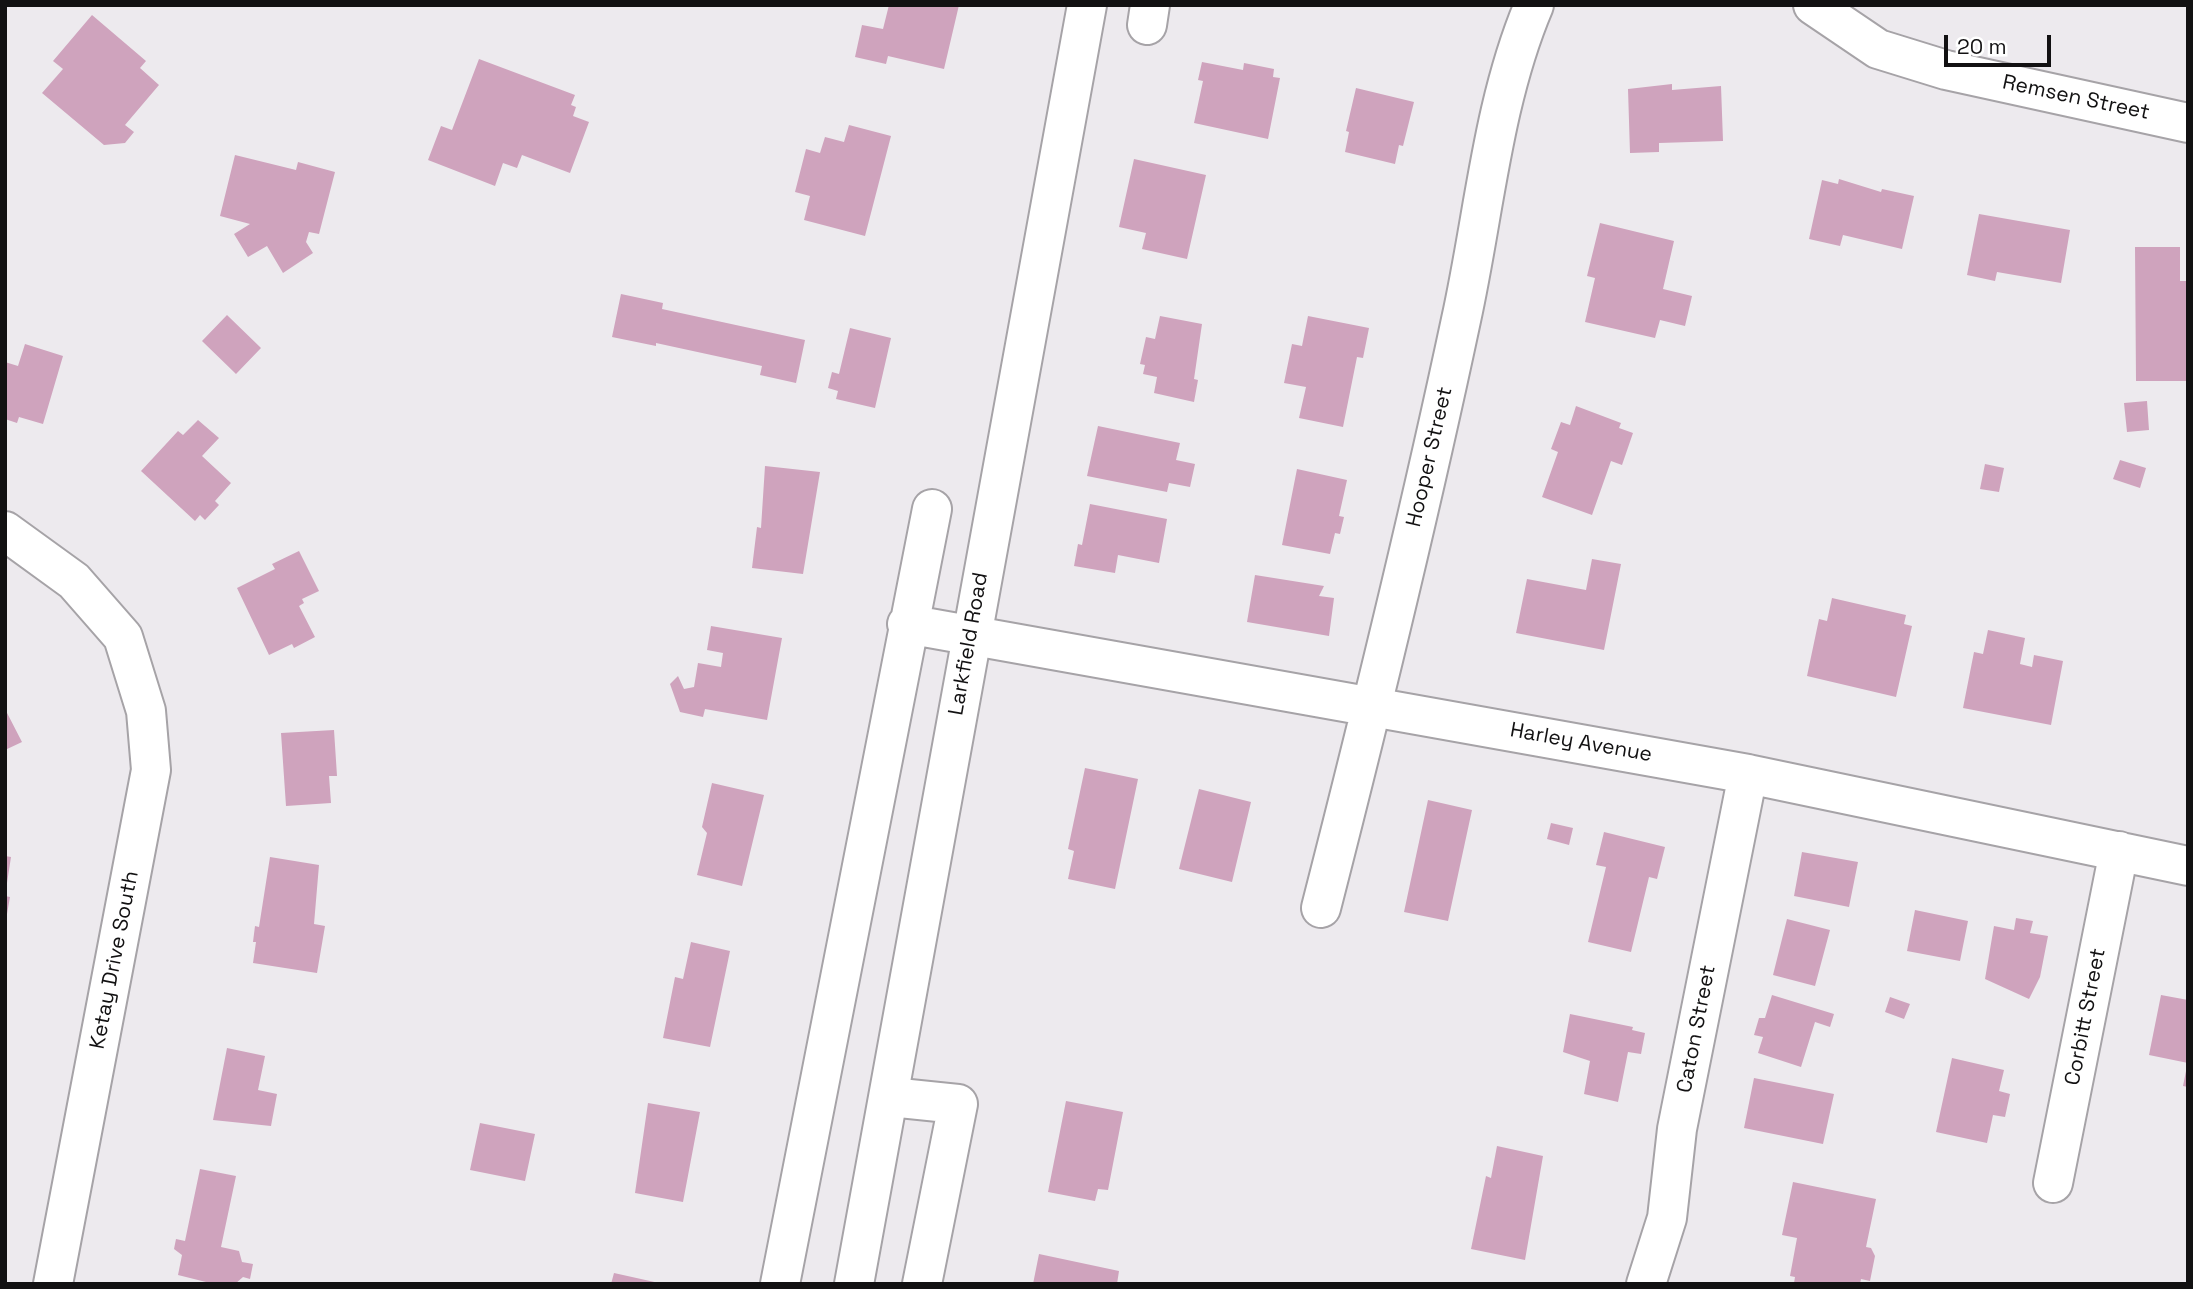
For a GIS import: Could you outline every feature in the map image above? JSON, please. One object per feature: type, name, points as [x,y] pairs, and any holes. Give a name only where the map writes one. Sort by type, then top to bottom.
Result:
[{"type":"street","name":"Larkfield Road","points":[[853,1284],[890,1097],[971,635],[1087,5]]},
{"type":"street","name":"Hooper Street","points":[[1321,908],[1374,705],[1462,319],[1511,65],[1534,5]]},
{"type":"street","name":"Remsen Street","points":[[1813,5],[1878,49],[1946,70],[2188,123]]},
{"type":"street","points":[[780,1284],[907,624],[932,509]]},
{"type":"street","name":"Ketay Drive South","points":[[5,531],[74,580],[123,637],[146,711],[150,769],[53,1284]]},
{"type":"street","name":"Harley Avenue","points":[[907,624],[1374,705],[1748,774],[2188,866]]},
{"type":"street","name":"Caton Street","points":[[1646,1284],[1667,1218],[1677,1129],[1748,774]]},
{"type":"street","name":"Corbitt Street","points":[[2053,1183],[2119,851]]},
{"type":"street","points":[[890,1097],[957,1104],[922,1284]]},
{"type":"building","points":[[889,5],[959,5],[944,69],[888,56],[886,64],[855,57],[862,25],[883,29]]},
{"type":"building","points":[[92,15],[146,61],[140,68],[159,85],[125,125],[134,132],[125,143],[104,145],[42,93],[63,69],[53,61]]},
{"type":"building","points":[[479,59],[575,95],[571,105],[576,107],[573,116],[589,122],[570,173],[522,155],[517,168],[503,163],[495,186],[428,160],[441,126],[452,130]]},
{"type":"building","points":[[1202,62],[1243,70],[1244,63],[1274,69],[1273,77],[1280,78],[1268,139],[1194,123],[1203,81],[1198,80]]},
{"type":"building","points":[[1672,84],[1672,90],[1721,86],[1723,141],[1659,143],[1659,152],[1630,153],[1628,89]]},
{"type":"building","points":[[1356,88],[1414,102],[1403,146],[1399,145],[1395,164],[1345,152],[1349,132],[1346,131]]},
{"type":"building","points":[[849,125],[891,136],[865,236],[804,220],[810,196],[795,192],[806,149],[820,153],[825,137],[844,142]]},
{"type":"building","points":[[235,155],[296,170],[298,162],[335,172],[319,234],[309,232],[306,242],[313,253],[283,273],[267,246],[248,257],[234,234],[250,224],[220,216]]},
{"type":"building","points":[[1134,159],[1206,175],[1187,259],[1142,249],[1146,233],[1119,227]]},
{"type":"building","points":[[1839,179],[1881,192],[1882,189],[1914,196],[1902,249],[1843,235],[1840,246],[1809,239],[1822,180],[1838,184]]},
{"type":"building","points":[[1979,214],[2070,230],[2061,283],[1997,272],[1995,281],[1967,275]]},
{"type":"building","points":[[1600,223],[1674,241],[1663,289],[1692,296],[1685,326],[1660,320],[1655,338],[1585,322],[1595,278],[1587,276]]},
{"type":"building","points":[[2135,247],[2180,247],[2180,281],[2188,281],[2188,381],[2136,381]]},
{"type":"building","points":[[621,294],[663,303],[662,309],[805,340],[796,383],[760,375],[762,366],[656,343],[656,346],[612,337]]},
{"type":"building","points":[[227,315],[261,348],[236,374],[202,341]]},
{"type":"building","points":[[1160,316],[1202,324],[1194,379],[1198,380],[1194,402],[1154,393],[1157,377],[1143,374],[1145,365],[1140,364],[1146,337],[1155,339]]},
{"type":"building","points":[[1308,316],[1369,328],[1363,358],[1357,357],[1343,427],[1299,418],[1306,387],[1284,383],[1292,344],[1302,346]]},
{"type":"building","points":[[850,328],[891,338],[875,408],[836,399],[838,391],[828,388],[832,372],[839,374]]},
{"type":"building","points":[[25,344],[63,356],[43,424],[19,417],[17,423],[5,419],[5,362],[18,366]]},
{"type":"building","points":[[2147,401],[2149,430],[2127,432],[2124,403]]},
{"type":"building","points":[[1576,406],[1621,423],[1619,428],[1633,433],[1622,465],[1611,461],[1592,515],[1542,497],[1558,452],[1551,449],[1561,422],[1570,425]]},
{"type":"building","points":[[198,420],[219,438],[202,456],[231,483],[215,501],[219,505],[205,520],[200,515],[195,521],[141,471],[178,431],[183,435]]},
{"type":"building","points":[[1098,426],[1180,443],[1176,460],[1195,464],[1190,487],[1169,483],[1167,492],[1087,476]]},
{"type":"building","points":[[2120,460],[2146,468],[2140,488],[2113,479]]},
{"type":"building","points":[[1985,464],[2004,468],[1999,492],[1980,489]]},
{"type":"building","points":[[765,466],[820,472],[803,574],[752,568],[757,527],[761,528]]},
{"type":"building","points":[[1297,469],[1347,480],[1339,516],[1344,517],[1340,534],[1335,533],[1330,554],[1282,545]]},
{"type":"building","points":[[1090,504],[1167,519],[1159,563],[1118,555],[1115,573],[1074,566],[1078,544],[1082,545]]},
{"type":"building","points":[[299,551],[319,591],[302,599],[304,603],[299,606],[315,637],[294,648],[292,644],[269,655],[237,588],[275,569],[272,564]]},
{"type":"building","points":[[1592,559],[1621,564],[1604,650],[1516,633],[1527,579],[1586,590]]},
{"type":"building","points":[[1255,575],[1324,586],[1319,596],[1334,598],[1329,636],[1247,622]]},
{"type":"building","points":[[1832,598],[1906,615],[1904,624],[1912,626],[1896,697],[1807,676],[1819,619],[1827,621]]},
{"type":"building","points":[[711,626],[782,638],[767,720],[705,709],[703,717],[680,712],[670,684],[678,676],[684,689],[694,687],[698,663],[721,667],[723,653],[707,650]]},
{"type":"building","points":[[1988,630],[2025,638],[2020,664],[2032,667],[2034,655],[2063,661],[2051,725],[1963,708],[1974,652],[1983,654]]},
{"type":"building","points":[[5,709],[22,742],[5,750]]},
{"type":"building","points":[[334,730],[337,776],[329,776],[331,803],[286,806],[281,733]]},
{"type":"building","points":[[1085,768],[1138,779],[1115,889],[1068,879],[1074,851],[1068,849]]},
{"type":"building","points":[[712,783],[764,795],[742,886],[697,875],[707,833],[702,827]]},
{"type":"building","points":[[1199,789],[1251,802],[1232,882],[1179,869]]},
{"type":"building","points":[[1428,800],[1472,810],[1448,921],[1404,912]]},
{"type":"building","points":[[1551,823],[1573,828],[1569,845],[1547,839]]},
{"type":"building","points":[[1604,832],[1665,847],[1657,879],[1649,877],[1631,952],[1588,942],[1606,867],[1596,865]]},
{"type":"building","points":[[1802,852],[1858,862],[1849,907],[1794,896]]},
{"type":"building","points":[[5,856],[11,857],[7,883],[5,883]]},
{"type":"building","points":[[270,857],[319,865],[314,924],[325,926],[317,973],[253,963],[255,926],[259,927]]},
{"type":"building","points":[[5,896],[10,897],[7,914],[5,914]]},
{"type":"building","points":[[1915,910],[1968,921],[1960,961],[1907,951]]},
{"type":"building","points":[[2016,918],[2033,921],[2030,933],[2048,936],[2040,977],[2029,999],[1985,979],[1994,926],[2014,930]]},
{"type":"building","points":[[1787,919],[1830,930],[1815,986],[1773,975]]},
{"type":"building","points":[[691,942],[730,951],[710,1047],[663,1038],[675,977],[683,979]]},
{"type":"building","points":[[1772,995],[1834,1014],[1830,1027],[1815,1022],[1801,1067],[1758,1053],[1763,1037],[1754,1035],[1759,1018],[1765,1018]]},
{"type":"building","points":[[2161,995],[2188,1000],[2188,1063],[2149,1055]]},
{"type":"building","points":[[1890,997],[1910,1004],[1904,1019],[1885,1012]]},
{"type":"building","points":[[1570,1014],[1633,1027],[1632,1030],[1645,1033],[1641,1054],[1628,1052],[1618,1102],[1584,1094],[1590,1061],[1563,1052]]},
{"type":"building","points":[[227,1048],[265,1056],[258,1090],[277,1094],[271,1126],[213,1120]]},
{"type":"building","points":[[1952,1058],[2004,1070],[1999,1091],[2010,1094],[2005,1117],[1993,1115],[1987,1143],[1936,1132]]},
{"type":"building","points":[[2188,1067],[2188,1087],[2183,1086]]},
{"type":"building","points":[[1754,1078],[1834,1094],[1823,1144],[1744,1128]]},
{"type":"building","points":[[1066,1101],[1123,1112],[1108,1190],[1098,1189],[1095,1201],[1048,1192]]},
{"type":"building","points":[[648,1103],[700,1112],[683,1202],[635,1193]]},
{"type":"building","points":[[480,1123],[535,1134],[525,1181],[470,1170]]},
{"type":"building","points":[[1497,1146],[1543,1156],[1525,1260],[1471,1249],[1486,1176],[1491,1178]]},
{"type":"building","points":[[200,1169],[236,1176],[221,1247],[239,1251],[242,1262],[253,1264],[250,1279],[243,1277],[235,1284],[214,1284],[178,1275],[182,1255],[174,1249],[176,1239],[185,1241]]},
{"type":"building","points":[[1793,1182],[1876,1199],[1866,1247],[1871,1248],[1875,1256],[1870,1281],[1861,1279],[1860,1284],[1794,1283],[1795,1277],[1790,1276],[1797,1238],[1782,1235]]},
{"type":"building","points":[[1039,1254],[1119,1271],[1117,1284],[1033,1284]]},
{"type":"building","points":[[614,1273],[659,1283],[659,1284],[611,1284]]}]
